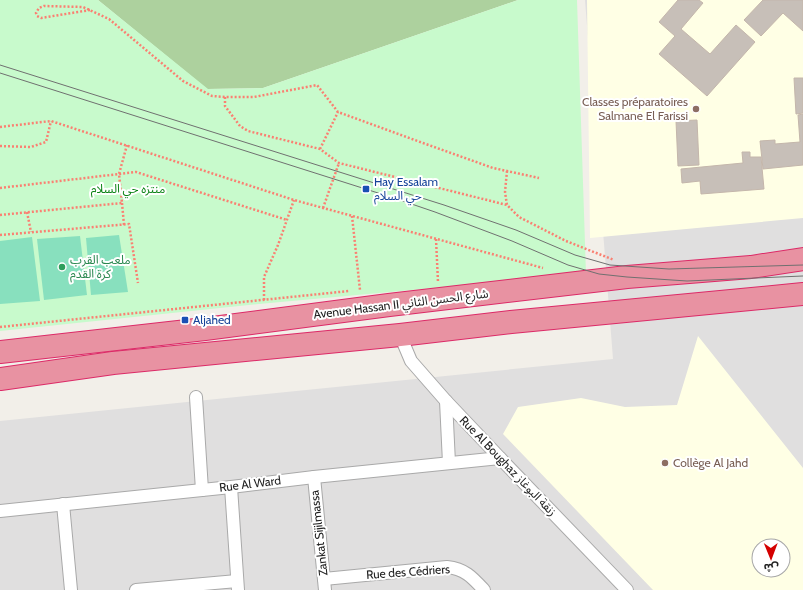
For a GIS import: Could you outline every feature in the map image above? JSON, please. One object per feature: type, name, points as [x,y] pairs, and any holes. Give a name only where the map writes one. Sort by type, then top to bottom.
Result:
[{"type":"highway","name":"Avenue Hassan II شارع الحسن الثاني","points":[[0,352],[205,329],[381,306],[581,283],[751,267],[803,259]]},
{"type":"highway","points":[[0,379],[113,363],[803,294]]},
{"type":"street","name":"Rue Al Boughaz زنقة البوغاز","points":[[400,335],[411,361],[446,401],[627,590]]},
{"type":"street","points":[[196,397],[202,490]]},
{"type":"street","points":[[446,401],[449,463]]},
{"type":"street","name":"Rue Al Ward","points":[[0,511],[500,458]]},
{"type":"street","name":"Zankat Sijilmassa","points":[[314,477],[324,584]]},
{"type":"street","points":[[136,590],[238,586],[231,487]]},
{"type":"street","points":[[64,504],[71,590]]},
{"type":"street","name":"Rue des Cédriers","points":[[324,584],[447,567],[463,571],[484,590]]},
{"type":"path","points":[[90,10],[41,18],[37,16],[36,13],[39,8],[44,6],[83,7],[90,10],[109,19],[183,81],[212,96],[254,97],[317,84],[338,112],[423,143],[507,171],[539,178]]},
{"type":"path","points":[[225,97],[225,106],[240,126],[248,131],[320,149],[339,163],[507,204]]},
{"type":"path","points":[[320,149],[338,112]]},
{"type":"path","points":[[0,127],[51,121],[294,200],[550,270]]},
{"type":"path","points":[[0,146],[30,147],[46,142],[51,121]]},
{"type":"path","points":[[124,225],[119,174],[127,146]]},
{"type":"path","points":[[323,208],[339,163]]},
{"type":"path","points":[[507,171],[505,192],[507,204],[519,217],[566,240],[617,262]]},
{"type":"path","points":[[0,188],[136,172],[287,220]]},
{"type":"path","points":[[268,321],[264,299],[264,276],[278,245],[294,200]]},
{"type":"path","points":[[0,215],[122,203]]},
{"type":"path","points":[[27,212],[31,232]]},
{"type":"path","points":[[352,216],[360,290]]},
{"type":"path","points":[[0,235],[129,224],[138,283]]},
{"type":"path","points":[[436,239],[438,282]]},
{"type":"shaded area","points":[[585,0],[803,0],[803,590],[0,590],[0,421],[613,359]]},
{"type":"shaded area","name":"Classes préparatoires Salmane El Farissi","points":[[587,0],[803,0],[803,218],[590,238]]},
{"type":"shaded area","name":"Collège Al Jahd","points":[[698,336],[803,468],[803,590],[653,590],[503,434],[518,407],[581,398],[625,407],[677,405]]},
{"type":"green space","name":"منتزه حي السلام","points":[[0,0],[98,0],[208,89],[263,88],[518,0],[577,0],[586,274],[259,304],[0,331]]},
{"type":"green space","points":[[98,0],[518,0],[263,88],[207,89]]},
{"type":"green space","points":[[119,235],[128,292],[91,295],[86,238]]},
{"type":"green space","name":"ملعب القرب كرة القدم","points":[[80,236],[87,295],[44,300],[37,239]]},
{"type":"green space","name":"ملعب القرب كرة القدم","points":[[32,237],[40,301],[0,304],[0,241]]},
{"type":"building","points":[[678,0],[699,0],[703,3],[681,29],[710,54],[736,25],[755,42],[707,96],[659,54],[675,36],[659,22]]},
{"type":"building","points":[[763,0],[803,0],[803,31],[783,13],[761,36],[744,20]]},
{"type":"building","points":[[794,78],[803,78],[803,113],[796,114]]},
{"type":"building","points":[[803,114],[803,165],[763,169],[760,141],[775,140],[775,144],[800,142],[798,115]]},
{"type":"building","points":[[697,120],[699,165],[678,166],[676,121]]},
{"type":"building","points":[[742,152],[750,152],[750,157],[761,157],[764,189],[701,194],[700,181],[682,183],[681,169],[743,163]]},
{"type":"tram line","points":[[0,65],[444,205],[516,230],[575,255],[610,265],[669,269],[803,265]]},
{"type":"tram line","points":[[0,73],[397,199],[512,241],[568,265],[599,274],[687,281],[803,276]]},
{"type":"place","name":"Classes préparatoires Salmane El Farissi","points":[[696,109]]},
{"type":"place","name":"Hay Essalam حي السلام","points":[[366,189]]},
{"type":"place","name":"ملعب القرب كرة القدم","points":[[62,267]]},
{"type":"place","name":"Aljahed","points":[[185,320]]},
{"type":"place","name":"Collège Al Jahd","points":[[665,463]]}]
